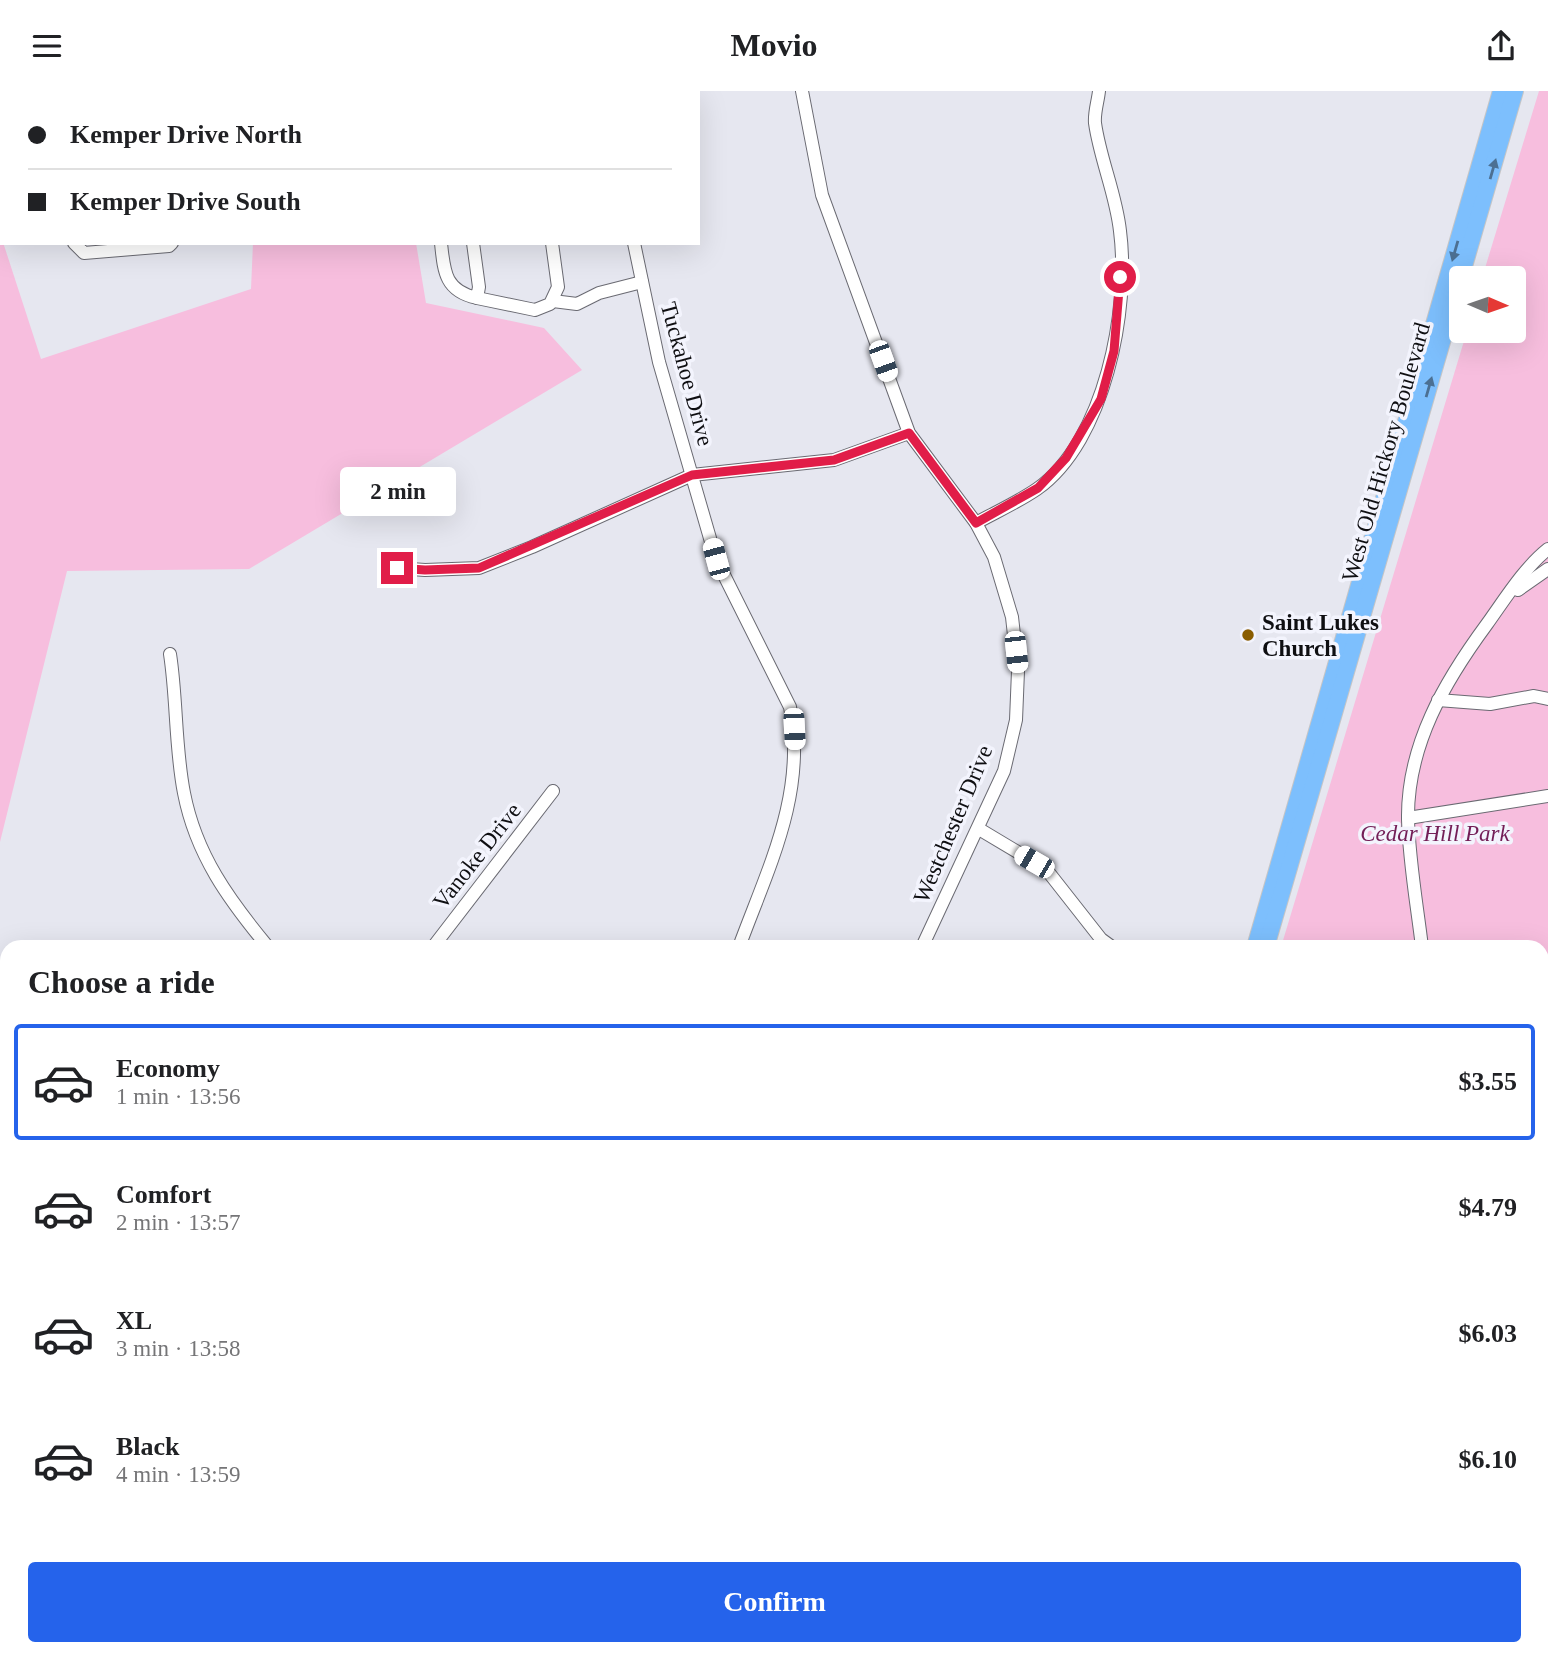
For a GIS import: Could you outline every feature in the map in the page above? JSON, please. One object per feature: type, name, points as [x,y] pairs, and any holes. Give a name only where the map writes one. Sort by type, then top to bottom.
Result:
[{"type":"main road","name":"West Old Hickory Boulevard","points":[[1257,940],[1501,91]]},
{"type":"main road","name":"West Old Hickory Boulevard","points":[[1268,940],[1515,91]]},
{"type":"street","name":"Westchester Drive","points":[[802,91],[822,195],[909,433],[976,523],[994,557],[1012,617],[1018,671],[1016,720],[1004,771],[925,940]]},
{"type":"street","points":[[976,523],[1038,488],[1066,458],[1101,399],[1112,362],[1119,304],[1121,233],[1095,121],[1099,91]]},
{"type":"street","points":[[76,245],[84,253],[154,245]]},
{"type":"street","points":[[441,245],[450,284],[464,295],[535,310],[541,310],[553,301],[558,287],[552,245]]},
{"type":"street","points":[[473,245],[479,287],[477,298]]},
{"type":"street","name":"Tuckahoe Drive","points":[[634,245],[659,362],[716,559],[790,707],[794,729],[796,767],[789,807],[742,940]]},
{"type":"street","points":[[553,301],[578,304],[599,293],[642,282]]},
{"type":"street","points":[[397,568],[479,568],[692,475],[834,460],[909,433]]},
{"type":"street","points":[[1421,940],[1408,818],[1416,754],[1438,701],[1467,651],[1548,549]]},
{"type":"street","points":[[1502,604],[1548,569]]},
{"type":"street","points":[[170,654],[183,791],[197,841],[228,898],[262,940]]},
{"type":"street","points":[[1438,701],[1490,704],[1534,696],[1548,699]]},
{"type":"street","name":"Vanoke Drive","points":[[438,940],[553,791]]},
{"type":"street","points":[[1408,818],[1548,796]]},
{"type":"street","points":[[979,829],[1046,869],[1102,940]]},
{"type":"green space","name":"Cedar Hill Park","points":[[1539,91],[1548,91],[1548,940],[1283,940],[1463,343],[1526,343],[1526,266],[1486,266]]},
{"type":"green space","points":[[0,245],[4,245],[41,359],[251,289],[253,245],[416,245],[426,303],[544,328],[582,370],[249,569],[67,571],[0,842]]},
{"type":"place","name":"Saint Lukes Church","points":[[1248,635]]},
{"type":"route","points":[[397,568],[479,568],[692,475],[834,460],[909,433],[976,523],[1038,488],[1066,458],[1101,399],[1114,351],[1120,277]]}]
